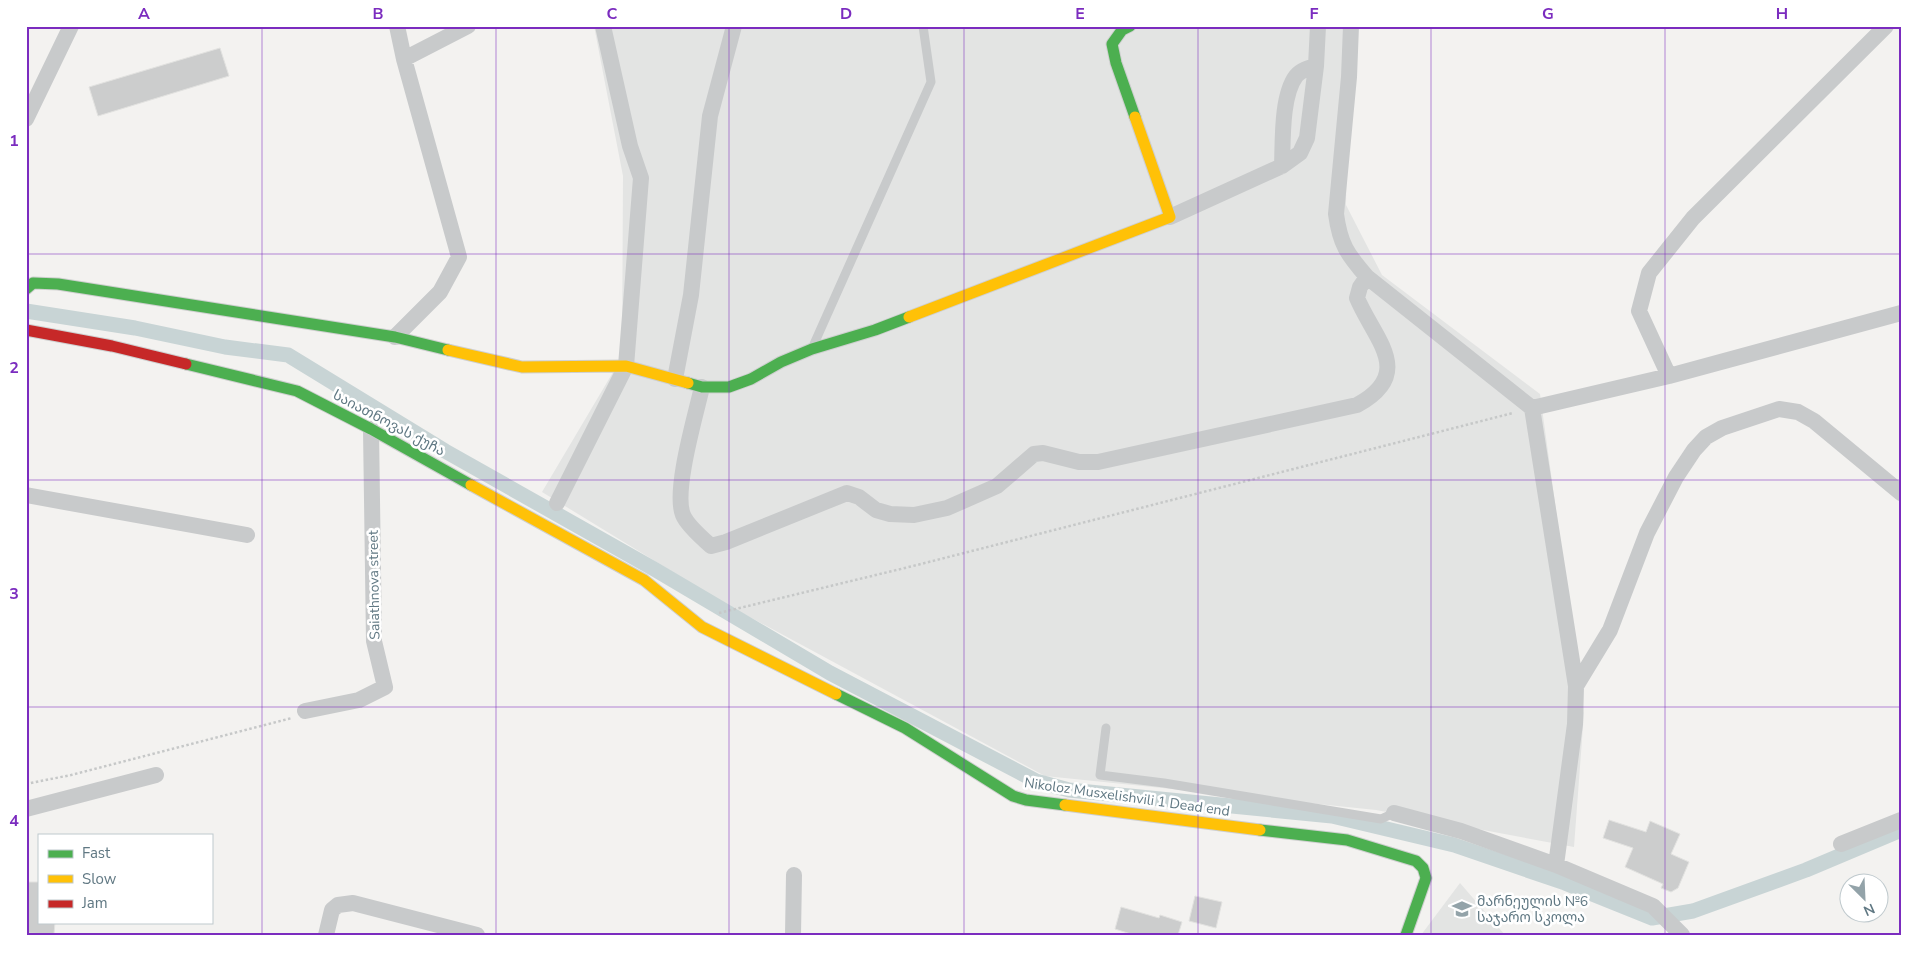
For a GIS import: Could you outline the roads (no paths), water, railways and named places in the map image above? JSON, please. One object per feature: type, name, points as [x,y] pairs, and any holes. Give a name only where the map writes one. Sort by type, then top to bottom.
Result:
[{"type":"street","points":[[26,119],[71,26]]},
{"type":"street","points":[[395,337],[440,292],[459,257],[404,59],[397,26]]},
{"type":"street","points":[[404,59],[468,26]]},
{"type":"street","points":[[557,503],[626,366],[641,178],[630,146],[603,26]]},
{"type":"street","points":[[675,380],[691,295],[710,116],[734,26]]},
{"type":"street","points":[[1130,26],[1122,30],[1112,44],[1116,63],[1170,217]]},
{"type":"street","points":[[26,289],[33,283],[58,284],[395,337],[522,366],[626,366],[702,387],[729,387],[751,379],[782,362],[812,349],[876,330],[1170,217],[1282,166],[1300,153],[1307,138],[1316,66],[1318,26]]},
{"type":"street","points":[[1351,26],[1349,77],[1336,214],[1339,236],[1350,257],[1367,277],[1532,408],[1576,686],[1575,724],[1556,865]]},
{"type":"street","points":[[1669,376],[1639,311],[1649,274],[1693,218],[1886,26]]},
{"type":"street","points":[[1282,166],[1288,95],[1295,77],[1303,70],[1316,66]]},
{"type":"street","points":[[702,387],[680,487],[683,515],[702,539],[711,546],[726,542],[847,493],[859,497],[876,510],[890,514],[914,515],[947,508],[997,486],[1034,454],[1043,453],[1079,462],[1098,462],[1357,405],[1381,389],[1386,377],[1387,361],[1383,345],[1373,327],[1364,317],[1357,298],[1360,287],[1367,277]]},
{"type":"street","points":[[1532,408],[1669,376],[1901,313]]},
{"type":"street","name":"საიათნოვას ქუჩა","points":[[26,330],[112,346],[297,391],[371,429],[644,580],[702,627]]},
{"type":"street","points":[[1576,686],[1610,630],[1647,534],[1672,485],[1694,450],[1706,437],[1722,428],[1778,409],[1798,412],[1814,421],[1901,493]]},
{"type":"street","name":"Saiathnova street","points":[[305,711],[359,700],[385,687],[374,641],[371,429]]},
{"type":"street","points":[[26,495],[247,535]]},
{"type":"street","name":"Nikoloz Musxelishvili 1 Dead end","points":[[702,627],[905,728],[1012,796],[1026,800],[1135,816],[1347,840],[1416,861],[1425,871],[1426,878],[1406,935]]},
{"type":"street","points":[[26,809],[156,775]]},
{"type":"street","points":[[1394,813],[1461,832],[1556,865],[1653,906],[1682,934]]},
{"type":"street","points":[[1841,844],[1901,820]]},
{"type":"street","points":[[793,935],[794,875]]},
{"type":"street","points":[[326,935],[332,910],[345,903],[352,903],[477,935]]},
{"type":"lane","points":[[812,349],[930,82],[923,26]]},
{"type":"lane","points":[[1106,728],[1100,775],[1164,783],[1381,818],[1394,813]]},
{"type":"waterway","points":[[26,311],[135,328],[225,347],[288,355],[445,451],[654,569],[830,673],[1036,781],[1069,790],[1332,816],[1454,845],[1565,883],[1652,918],[1693,911],[1806,870],[1901,830]]},
{"type":"place","name":"მარნეულის №6 საჯარო სკოლა","points":[[1462,909]]}]
